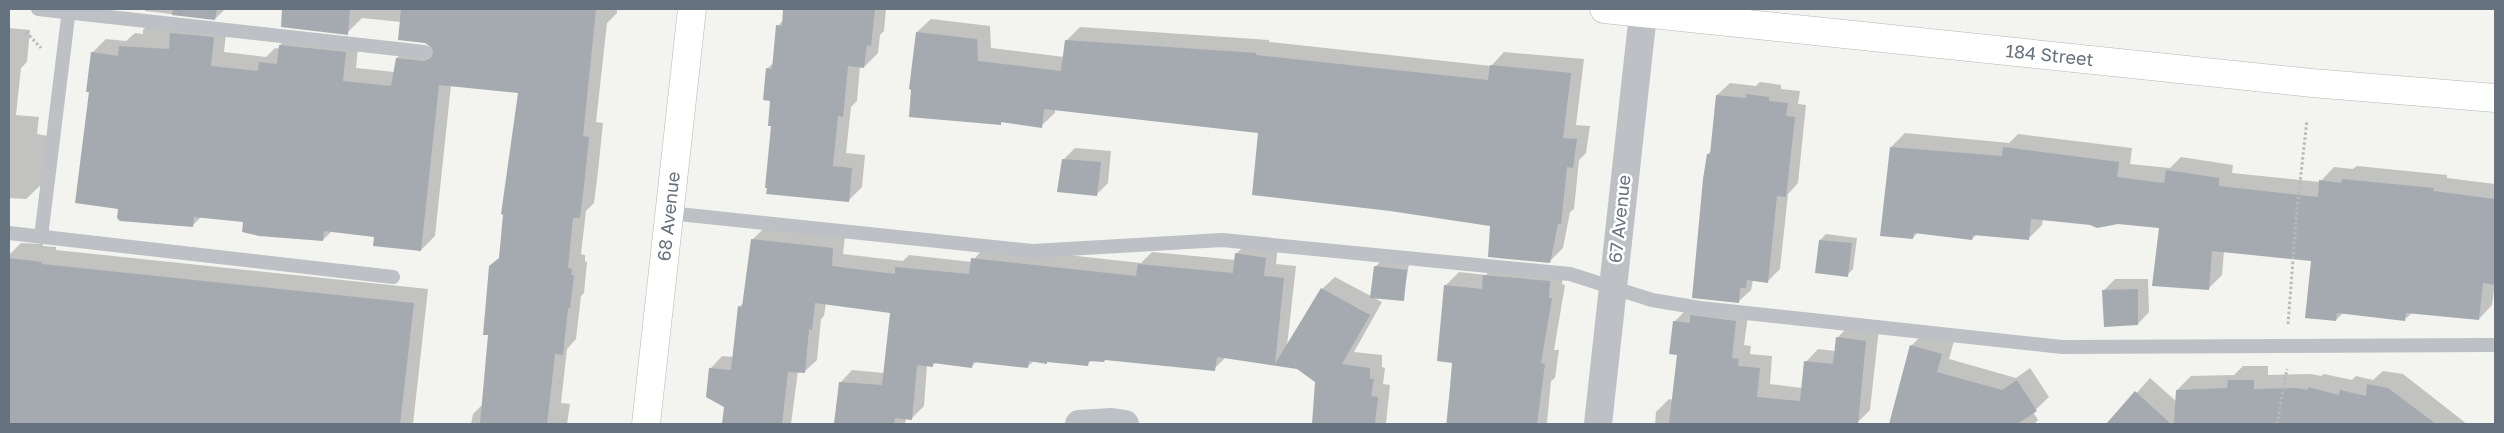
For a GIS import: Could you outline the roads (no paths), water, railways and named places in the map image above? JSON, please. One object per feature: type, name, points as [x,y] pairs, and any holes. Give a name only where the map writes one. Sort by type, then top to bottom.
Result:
[{"type":"main road","name":"68 Avenue","points":[[646,424],[692,9]]},
{"type":"main road","name":"184 Street","points":[[1604,9],[1918,40],[2312,83],[2495,98]]},
{"type":"street","name":"67 Avenue","points":[[1598,424],[1643,14]]},
{"type":"street","points":[[1079,424],[1112,422],[1125,424]]},
{"type":"lane","points":[[39,9],[68,10],[424,52]]},
{"type":"lane","points":[[42,237],[68,10]]},
{"type":"lane","points":[[669,213],[1034,251],[1222,240],[1570,274],[1652,300],[1700,308],[2062,347],[2495,345]]},
{"type":"lane","points":[[9,233],[393,277]]}]
